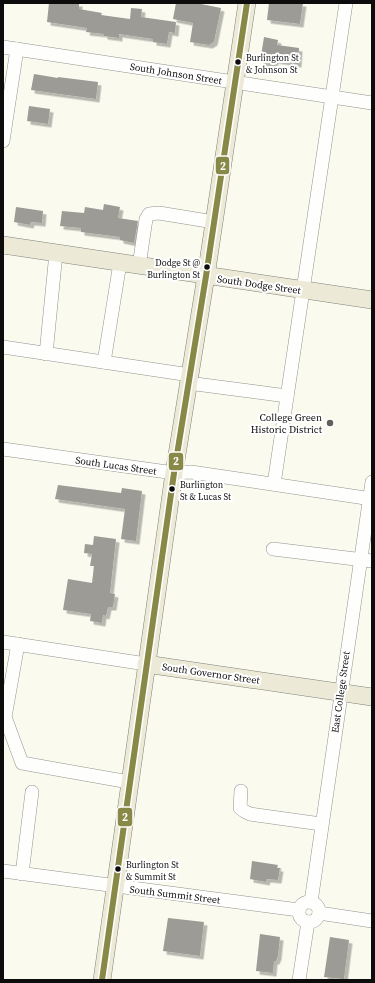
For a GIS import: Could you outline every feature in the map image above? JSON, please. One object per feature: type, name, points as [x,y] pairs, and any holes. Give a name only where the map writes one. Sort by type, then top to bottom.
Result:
[{"type":"main road","points":[[102,980],[174,473],[206,276],[247,3]]},
{"type":"main road","name":"South Dodge Street","points":[[3,245],[372,300]]},
{"type":"main road","name":"South Governor Street","points":[[146,664],[372,697]]},
{"type":"street","points":[[274,484],[346,3]]},
{"type":"street","name":"South Johnson Street","points":[[3,47],[372,103]]},
{"type":"street","points":[[3,141],[17,49]]},
{"type":"street","points":[[139,266],[146,219],[150,214],[159,213],[214,222]]},
{"type":"street","points":[[46,354],[56,253]]},
{"type":"street","points":[[104,362],[120,263]]},
{"type":"street","points":[[3,347],[104,362],[287,396]]},
{"type":"street","name":"South Lucas Street","points":[[3,449],[174,473],[191,472],[371,499]]},
{"type":"street","name":"East College Street","points":[[310,902],[340,692],[366,560],[372,482]]},
{"type":"street","points":[[273,549],[366,560]]},
{"type":"street","name":"South Governor Street","points":[[3,642],[146,664]]},
{"type":"street","points":[[18,644],[6,717],[22,763],[130,782]]},
{"type":"street","points":[[241,791],[240,808],[250,814],[321,824]]},
{"type":"street","points":[[22,874],[32,792]]},
{"type":"street","name":"South Summit Street","points":[[3,871],[115,887],[299,910]]},
{"type":"street","points":[[305,902],[310,902],[316,905],[319,913],[315,920],[308,922],[300,917],[299,910],[302,904],[305,902]]},
{"type":"street","points":[[319,913],[372,921]]},
{"type":"street","points":[[299,980],[308,922]]},
{"type":"building","points":[[49,3],[79,3],[79,9],[102,13],[101,15],[130,19],[131,8],[142,9],[141,17],[176,22],[175,33],[169,32],[167,44],[153,42],[153,39],[119,34],[119,38],[104,36],[104,34],[86,32],[87,28],[47,22]]},
{"type":"building","points":[[176,3],[196,3],[221,8],[214,42],[209,45],[190,42],[193,23],[173,19]]},
{"type":"building","points":[[269,3],[303,3],[300,24],[267,20]]},
{"type":"building","points":[[264,37],[278,40],[277,45],[299,48],[298,64],[275,60],[274,64],[260,62]]},
{"type":"building","points":[[34,74],[98,82],[96,99],[31,90]]},
{"type":"building","points":[[29,106],[50,109],[48,124],[27,121]]},
{"type":"building","points":[[104,204],[120,207],[118,218],[138,221],[134,243],[120,240],[120,237],[81,232],[81,228],[60,226],[62,211],[84,213],[85,207],[103,210]]},
{"type":"building","points":[[16,207],[43,211],[42,223],[31,222],[30,225],[14,222]]},
{"type":"building","points":[[58,485],[121,493],[122,488],[142,491],[136,541],[121,539],[125,509],[55,499]]},
{"type":"building","points":[[94,536],[116,539],[110,593],[115,594],[113,607],[108,607],[106,616],[103,615],[102,623],[90,621],[91,614],[63,610],[68,579],[92,583],[94,566],[90,566],[92,554],[84,553],[85,544],[93,545]]},
{"type":"building","points":[[252,861],[278,865],[277,868],[280,868],[278,880],[267,879],[266,882],[250,879]]},
{"type":"building","points":[[168,918],[204,922],[200,956],[163,951]]},
{"type":"building","points":[[260,934],[280,937],[278,956],[276,961],[274,961],[273,973],[256,971]]},
{"type":"building","points":[[330,937],[349,940],[344,979],[324,977]]},
{"type":"transit line","name":"2","points":[[102,980],[174,473],[206,276],[247,3]]},
{"type":"place","name":"Burlington St & Johnson St","points":[[238,62]]},
{"type":"place","name":"Dodge St @ Burlington St","points":[[207,267]]},
{"type":"place","name":"College Green Historic District","points":[[330,423]]},
{"type":"place","name":"Burlington St & Lucas St","points":[[172,489]]},
{"type":"place","name":"Burlington St & Summit St","points":[[118,869]]}]
